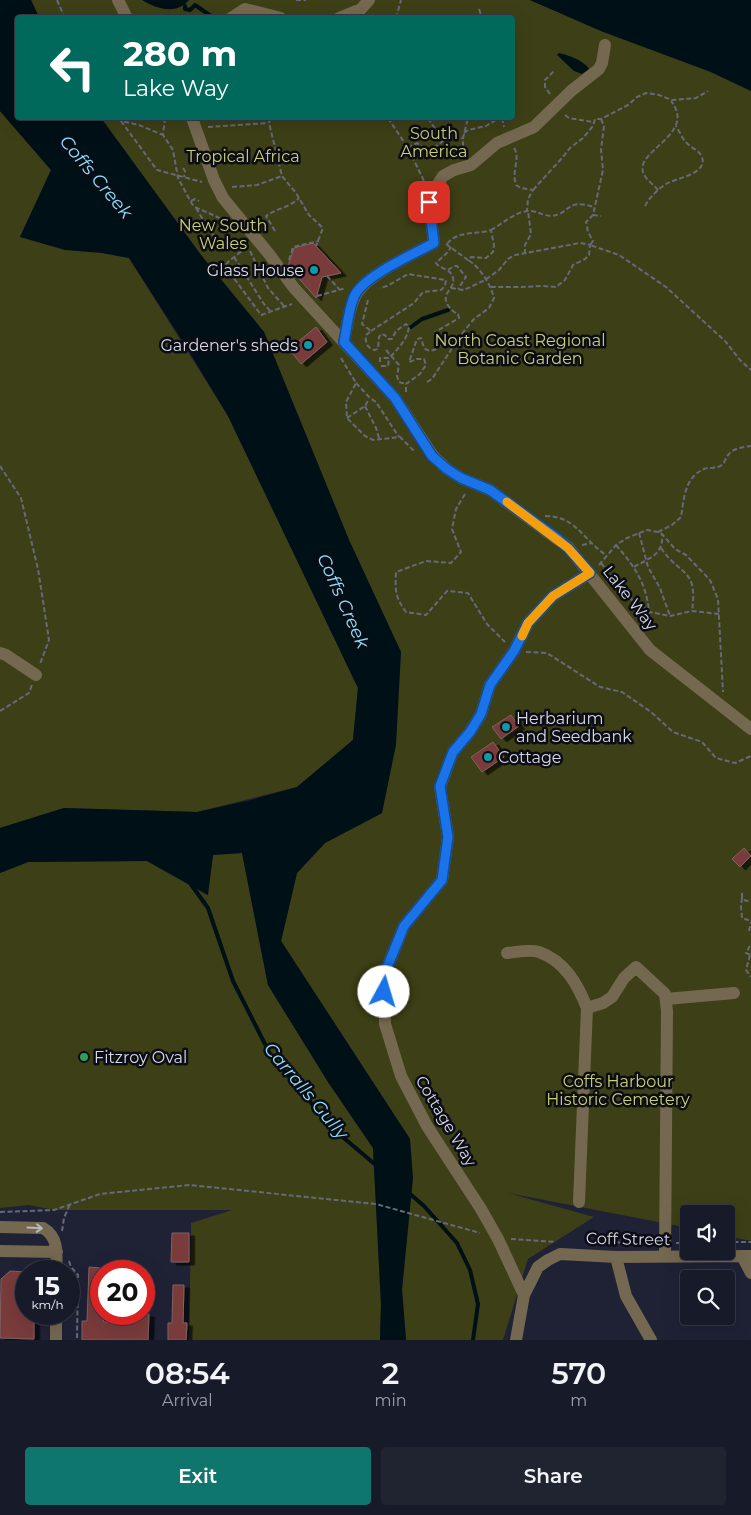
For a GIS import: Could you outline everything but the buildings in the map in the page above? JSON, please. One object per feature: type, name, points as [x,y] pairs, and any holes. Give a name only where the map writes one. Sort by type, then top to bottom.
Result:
[{"type":"street","points":[[118,0],[126,15]]},
{"type":"street","points":[[346,15],[361,9],[370,0]]},
{"type":"street","points":[[235,15],[245,8],[271,15]]},
{"type":"street","points":[[344,342],[353,303],[358,292],[373,277],[434,243],[428,208],[432,194],[443,176],[476,162],[497,144],[534,127],[599,69],[603,59],[605,44]]},
{"type":"street","name":"Lake Way","points":[[194,123],[217,185],[252,240],[310,299],[344,342],[395,398],[432,456],[461,478],[490,490],[558,539],[590,573],[613,605],[650,650],[751,729]]},
{"type":"street","name":"Cottage Way","points":[[524,1295],[498,1239],[453,1164],[427,1126],[401,1076],[385,1024],[384,975],[404,926],[442,880],[448,837],[440,786],[453,752],[470,732],[481,714],[490,685],[514,651],[528,623],[553,596],[590,573]]},
{"type":"street","points":[[0,652],[36,675]]},
{"type":"street","points":[[507,953],[538,952],[554,960],[569,973],[580,990],[587,1008],[579,1202]]},
{"type":"street","points":[[587,1008],[603,1003],[612,997],[624,978],[636,967],[665,994],[667,1011],[665,1256]]},
{"type":"street","points":[[666,1000],[734,993]]},
{"type":"street","points":[[0,1227],[44,1228],[55,1240],[56,1260]]},
{"type":"street","points":[[0,1251],[56,1251]]},
{"type":"street","name":"Coff Street","points":[[524,1295],[538,1267],[560,1254],[616,1257],[746,1256]]},
{"type":"street","points":[[746,1256],[751,1273]]},
{"type":"street","points":[[616,1257],[626,1296],[651,1340]]},
{"type":"street","points":[[516,1340],[524,1295]]},
{"type":"street","points":[[56,1325],[56,1340]]},
{"type":"path","points":[[57,0],[64,15]]},
{"type":"path","points":[[296,0],[306,0]]},
{"type":"path","points":[[397,15],[401,0]]},
{"type":"path","points":[[479,10],[481,15]]},
{"type":"path","points":[[555,70],[545,80],[545,87],[557,105],[569,118],[593,122]]},
{"type":"path","points":[[669,100],[693,99],[708,91]]},
{"type":"path","points":[[525,254],[525,245],[530,234],[527,211],[528,199],[533,190],[568,150],[593,126],[595,119],[601,119],[628,106],[637,97],[646,93],[659,95],[673,103],[676,110],[676,126],[687,143],[700,153],[702,160],[697,170],[685,178],[668,182],[658,190],[645,206]]},
{"type":"path","points":[[490,287],[556,287],[565,280],[573,266],[585,259],[589,254],[590,245],[594,241],[588,232],[586,222],[593,215],[603,166],[601,150],[604,126],[601,119]]},
{"type":"path","points":[[163,136],[165,120]]},
{"type":"path","points":[[270,120],[282,176],[309,215],[323,226],[316,246]]},
{"type":"path","points":[[389,120],[408,148],[432,194]]},
{"type":"path","points":[[429,120],[442,141]]},
{"type":"path","points":[[468,120],[462,152],[468,166]]},
{"type":"path","points":[[464,134],[468,130],[486,126],[496,120]]},
{"type":"path","points":[[121,121],[139,125],[163,136],[173,150],[178,175],[191,201],[221,245],[224,246],[242,240],[252,240]]},
{"type":"path","points":[[121,121],[157,170],[217,185]]},
{"type":"path","points":[[194,123],[269,123]]},
{"type":"path","points":[[658,190],[642,172],[643,162],[676,126]]},
{"type":"path","points":[[408,148],[417,143],[424,149],[430,150],[442,141],[463,138]]},
{"type":"path","points":[[509,139],[517,154],[513,170],[516,185],[533,190]]},
{"type":"path","points":[[182,168],[185,171],[184,178]]},
{"type":"path","points":[[231,187],[252,186],[282,176]]},
{"type":"path","points":[[275,231],[266,216],[275,210],[288,207],[299,198]]},
{"type":"path","points":[[191,201],[195,199],[199,201]]},
{"type":"path","points":[[447,244],[460,235],[499,227],[519,213],[527,211],[550,216],[575,204],[582,203],[595,207]]},
{"type":"path","points":[[195,207],[226,221]]},
{"type":"path","points":[[593,215],[601,216]]},
{"type":"path","points":[[468,260],[471,256],[486,258],[493,252],[494,245],[491,230]]},
{"type":"path","points":[[252,240],[225,266],[261,315],[340,290]]},
{"type":"path","points":[[252,240],[268,288],[285,307]]},
{"type":"path","points":[[289,261],[293,247],[319,241]]},
{"type":"path","points":[[451,288],[464,290],[485,280],[499,270],[512,256],[580,244],[590,245],[619,255],[666,287],[725,341],[740,360],[751,370]]},
{"type":"path","points":[[406,384],[420,374],[426,365],[424,359],[421,358],[409,362],[417,339],[421,338],[426,350],[436,350],[440,343],[434,336],[435,332],[459,318],[458,314],[452,311],[446,299],[453,278],[448,270],[439,267],[436,263],[448,252],[450,247],[477,267],[490,287],[494,298],[489,308],[474,319],[460,336],[432,379],[427,382]]},
{"type":"path","points":[[234,257],[271,312]]},
{"type":"path","points":[[448,270],[457,266],[466,277],[466,280],[459,285],[457,290]]},
{"type":"path","points":[[373,277],[380,288],[408,274],[446,280],[453,278]]},
{"type":"path","points":[[327,276],[353,303]]},
{"type":"path","points":[[390,357],[380,358],[380,366],[388,366],[390,357],[406,337],[409,327],[406,324],[400,327],[392,338],[388,339],[385,335],[380,336],[376,350],[369,348],[366,342],[366,335],[414,303],[423,292],[441,290],[445,286],[446,280]]},
{"type":"path","points":[[368,299],[362,324],[370,331]]},
{"type":"path","points":[[344,342],[340,355],[341,361],[356,383],[376,402],[400,438],[416,452]]},
{"type":"path","points":[[386,350],[390,357],[399,365],[396,376],[399,382],[406,384]]},
{"type":"path","points":[[356,383],[346,402],[347,418],[365,436],[373,440],[400,438]]},
{"type":"path","points":[[406,384],[406,394]]},
{"type":"path","points":[[347,418],[365,406],[370,398]]},
{"type":"path","points":[[365,406],[380,439]]},
{"type":"path","points":[[658,532],[672,525],[681,517],[682,499],[686,488],[694,477],[704,469],[721,466],[735,449],[751,446]]},
{"type":"path","points":[[0,466],[21,498],[38,569],[49,640],[29,694],[0,711]]},
{"type":"path","points":[[590,573],[616,546],[627,538],[647,530],[662,534],[675,549],[686,555],[710,580],[718,599],[724,707]]},
{"type":"path","points":[[639,533],[646,560],[660,588],[670,616]]},
{"type":"path","points":[[634,567],[656,556],[661,548],[662,534]]},
{"type":"path","points":[[616,546],[634,567],[648,595],[650,650]]},
{"type":"path","points":[[661,548],[669,559],[690,577],[695,594],[692,611]]},
{"type":"path","points":[[601,562],[632,600],[650,612],[670,616],[692,611],[719,614]]},
{"type":"path","points":[[742,893],[740,907],[742,918],[751,919]]},
{"type":"path","points":[[742,898],[746,901],[751,900]]},
{"type":"path","points":[[749,931],[751,922]]},
{"type":"path","points":[[750,946],[746,953],[751,955],[746,970],[751,977]]},
{"type":"path","points":[[0,1212],[54,1210],[100,1194],[189,1185],[376,1204],[498,1239],[556,1242]]},
{"type":"path","points":[[64,1237],[62,1232],[64,1218],[70,1204]]},
{"type":"path","points":[[586,1242],[680,1242]]},
{"type":"path","points":[[735,1242],[751,1242]]},
{"type":"path","points":[[70,1253],[69,1262],[78,1274],[77,1340]]},
{"type":"green space","points":[[31,0],[530,0],[601,31],[711,72],[751,91],[751,1241],[735,1238],[735,1205],[680,1205],[680,1226],[508,1193],[594,1217],[528,1259],[503,1340],[406,1340],[402,1290],[410,1139],[281,941],[297,873],[325,843],[382,813],[401,652],[349,540],[264,332],[201,255],[102,120],[515,120],[515,15],[38,15]]},
{"type":"green space","points":[[0,111],[51,170],[20,237],[129,258],[228,416],[358,688],[353,740],[297,787],[197,812],[64,808],[0,828]]},
{"type":"green space","points":[[242,853],[268,985],[328,1082],[373,1148],[381,1304],[380,1340],[189,1340],[191,1223],[232,1210],[54,1210],[29,1205],[0,1208],[0,873],[28,862],[147,861],[207,895],[213,855]]},
{"type":"water","name":"Coffs Creek","points":[[0,0],[31,0],[38,15],[15,15],[15,120],[102,120],[201,255],[264,332],[349,540],[401,652],[396,745],[382,813],[325,843],[297,873],[281,941],[410,1139],[413,1178],[402,1290],[406,1340],[380,1340],[381,1304],[373,1148],[328,1082],[268,985],[242,853],[213,855],[208,895],[147,861],[28,862],[0,873],[0,828],[64,808],[197,812],[297,787],[353,740],[358,688],[228,416],[129,258],[102,253],[65,250],[20,237],[51,170],[0,111]]},
{"type":"water","points":[[142,0],[189,0],[179,8],[166,9]]},
{"type":"water","points":[[530,0],[751,0],[751,91],[711,72],[601,31]]},
{"type":"water","points":[[559,53],[580,61],[589,69],[582,74],[574,71],[557,55]]},
{"type":"waterway","points":[[185,6],[185,9],[190,10],[195,5],[210,15]]},
{"type":"waterway","points":[[411,327],[422,319],[448,310]]},
{"type":"waterway","name":"Carralls Gully","points":[[190,883],[208,908],[233,981],[270,1054],[332,1128],[377,1166]]},
{"type":"waterway","name":"Carralls Gully","points":[[409,1193],[424,1206],[457,1243],[470,1270],[478,1304],[473,1340]]},
{"type":"slow traffic","points":[[507,502],[543,530],[558,539],[578,558],[590,573],[553,596],[528,623],[522,636]]},
{"type":"place","name":"Glass House","points":[[314,270]]},
{"type":"place","name":"Gardener's sheds","points":[[308,345]]},
{"type":"place","name":"Herbarium and Seedbank","points":[[506,727]]},
{"type":"place","name":"Cottage","points":[[488,757]]},
{"type":"place","name":"Fitzroy Oval","points":[[84,1057]]},
{"type":"route","points":[[384,992],[384,975],[404,926],[442,880],[448,837],[440,786],[453,752],[470,732],[481,714],[490,685],[514,651],[528,623],[553,596],[590,573],[578,558],[558,539],[543,530],[523,513],[490,490],[461,478],[432,456],[386,386],[344,342],[354,298],[360,289],[375,276],[434,243],[434,233],[428,208],[429,202]]},
{"type":"park label","name":"South America","points":[[434,142]]},
{"type":"park label","name":"Tropical Africa","points":[[243,156]]},
{"type":"park label","name":"New South Wales","points":[[223,234]]},
{"type":"park label","name":"North Coast Regional Botanic Garden","points":[[520,349]]},
{"type":"park label","name":"Coffs Harbour Historic Cemetery","points":[[618,1090]]}]
